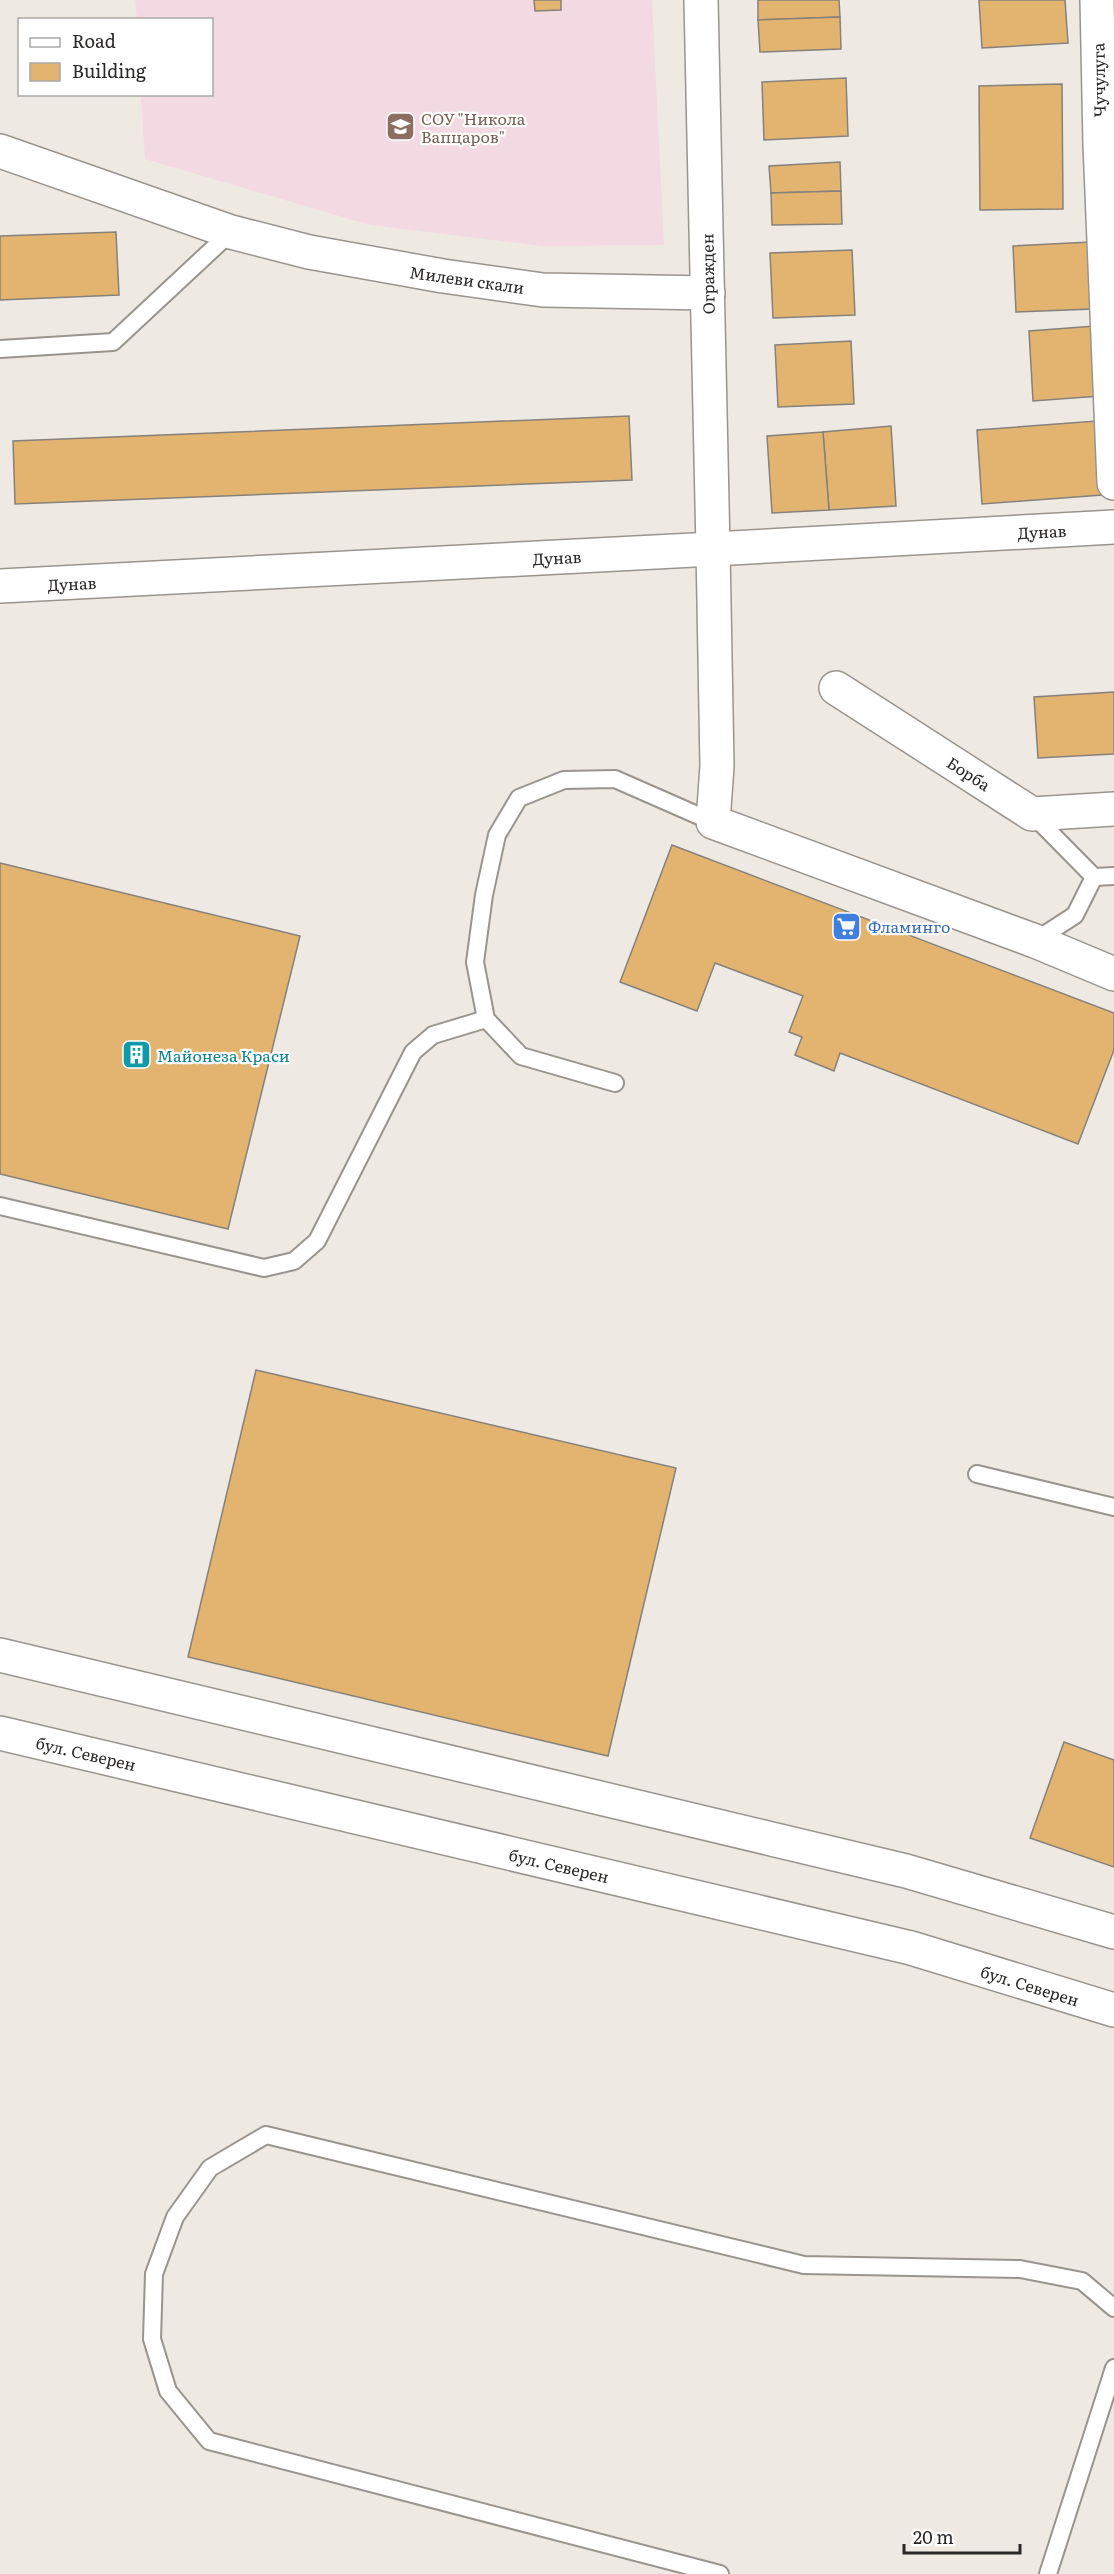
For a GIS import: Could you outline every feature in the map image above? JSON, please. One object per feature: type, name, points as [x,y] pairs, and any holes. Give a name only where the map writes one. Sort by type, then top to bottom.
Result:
[{"type":"street","name":"Огражден","points":[[701,0],[713,549]]},
{"type":"street","name":"Чучулуга","points":[[1097,0],[1107,144],[1114,483]]},
{"type":"street","name":"Милеви скали","points":[[0,151],[231,232],[309,252],[443,276],[543,290],[708,292]]},
{"type":"street","name":"Дунав","points":[[0,586],[1114,527]]},
{"type":"street","points":[[713,549],[717,766],[713,822],[1035,941],[1114,974]]},
{"type":"street","name":"Борба","points":[[836,688],[1032,814]]},
{"type":"street","points":[[1032,814],[1114,809]]},
{"type":"street","points":[[0,1655],[906,1871],[1114,1932]]},
{"type":"street","name":"бул. Северен","points":[[0,1733],[911,1948],[1114,2010]]},
{"type":"lane","points":[[0,349],[112,342],[231,232]]},
{"type":"lane","points":[[615,1083],[521,1056],[486,1019],[475,962],[483,896],[497,835],[519,798],[564,780],[615,779],[713,822]]},
{"type":"lane","points":[[1032,814],[1094,877],[1114,876]]},
{"type":"lane","points":[[1035,941],[1075,915],[1094,877]]},
{"type":"lane","points":[[0,1206],[264,1268],[294,1261],[317,1241],[413,1052],[433,1035],[486,1019]]},
{"type":"lane","points":[[977,1474],[1114,1507]]},
{"type":"lane","points":[[720,2574],[209,2441],[168,2391],[152,2339],[154,2274],[175,2217],[210,2168],[266,2134],[804,2265],[1020,2269],[1082,2281],[1114,2308]]},
{"type":"lane","points":[[1048,2574],[1114,2368]]},
{"type":"shaded area","name":"СОУ \"Никола Вапцаров\"","points":[[135,0],[652,0],[664,245],[543,246],[370,225],[145,159],[141,96],[213,96],[213,18],[137,18]]},
{"type":"building","points":[[534,0],[561,0],[561,10],[535,11]]},
{"type":"building","points":[[758,0],[839,0],[840,17],[758,20]]},
{"type":"building","points":[[979,0],[1065,0],[1068,43],[982,48]]},
{"type":"building","points":[[840,17],[841,49],[760,52],[758,20]]},
{"type":"building","points":[[846,78],[848,136],[764,140],[762,82]]},
{"type":"building","points":[[1062,84],[1063,209],[980,210],[979,86]]},
{"type":"building","points":[[840,162],[841,191],[771,193],[769,166]]},
{"type":"building","points":[[841,191],[842,224],[772,225],[771,193]]},
{"type":"building","points":[[116,232],[119,295],[0,300],[0,236]]},
{"type":"building","points":[[1090,242],[1093,309],[1016,312],[1013,246]]},
{"type":"building","points":[[852,250],[855,315],[773,318],[770,253]]},
{"type":"building","points":[[1095,326],[1100,396],[1033,401],[1029,331]]},
{"type":"building","points":[[851,341],[854,404],[778,407],[775,345]]},
{"type":"building","points":[[629,416],[632,480],[15,504],[13,441]]},
{"type":"building","points":[[1097,421],[1102,495],[982,504],[977,430]]},
{"type":"building","points":[[891,426],[896,506],[829,510],[823,432]]},
{"type":"building","points":[[823,432],[829,510],[772,513],[767,436]]},
{"type":"building","points":[[1114,692],[1114,754],[1038,758],[1034,697]]},
{"type":"building","points":[[672,845],[1114,1013],[1114,1050],[1078,1144],[840,1053],[834,1071],[795,1055],[802,1037],[789,1032],[803,996],[715,963],[697,1011],[620,982]]},
{"type":"building","name":"Майонеза Краси","points":[[0,863],[300,936],[228,1229],[0,1174]]},
{"type":"building","points":[[256,1370],[676,1468],[608,1756],[188,1657]]},
{"type":"building","points":[[1064,1742],[1114,1760],[1114,1867],[1030,1838]]},
{"type":"place","name":"СОУ \"Никола Вапцаров\"","points":[[400,127]]},
{"type":"place","name":"Фламинго","points":[[847,926]]},
{"type":"place","name":"Майонеза Краси","points":[[136,1055]]}]
